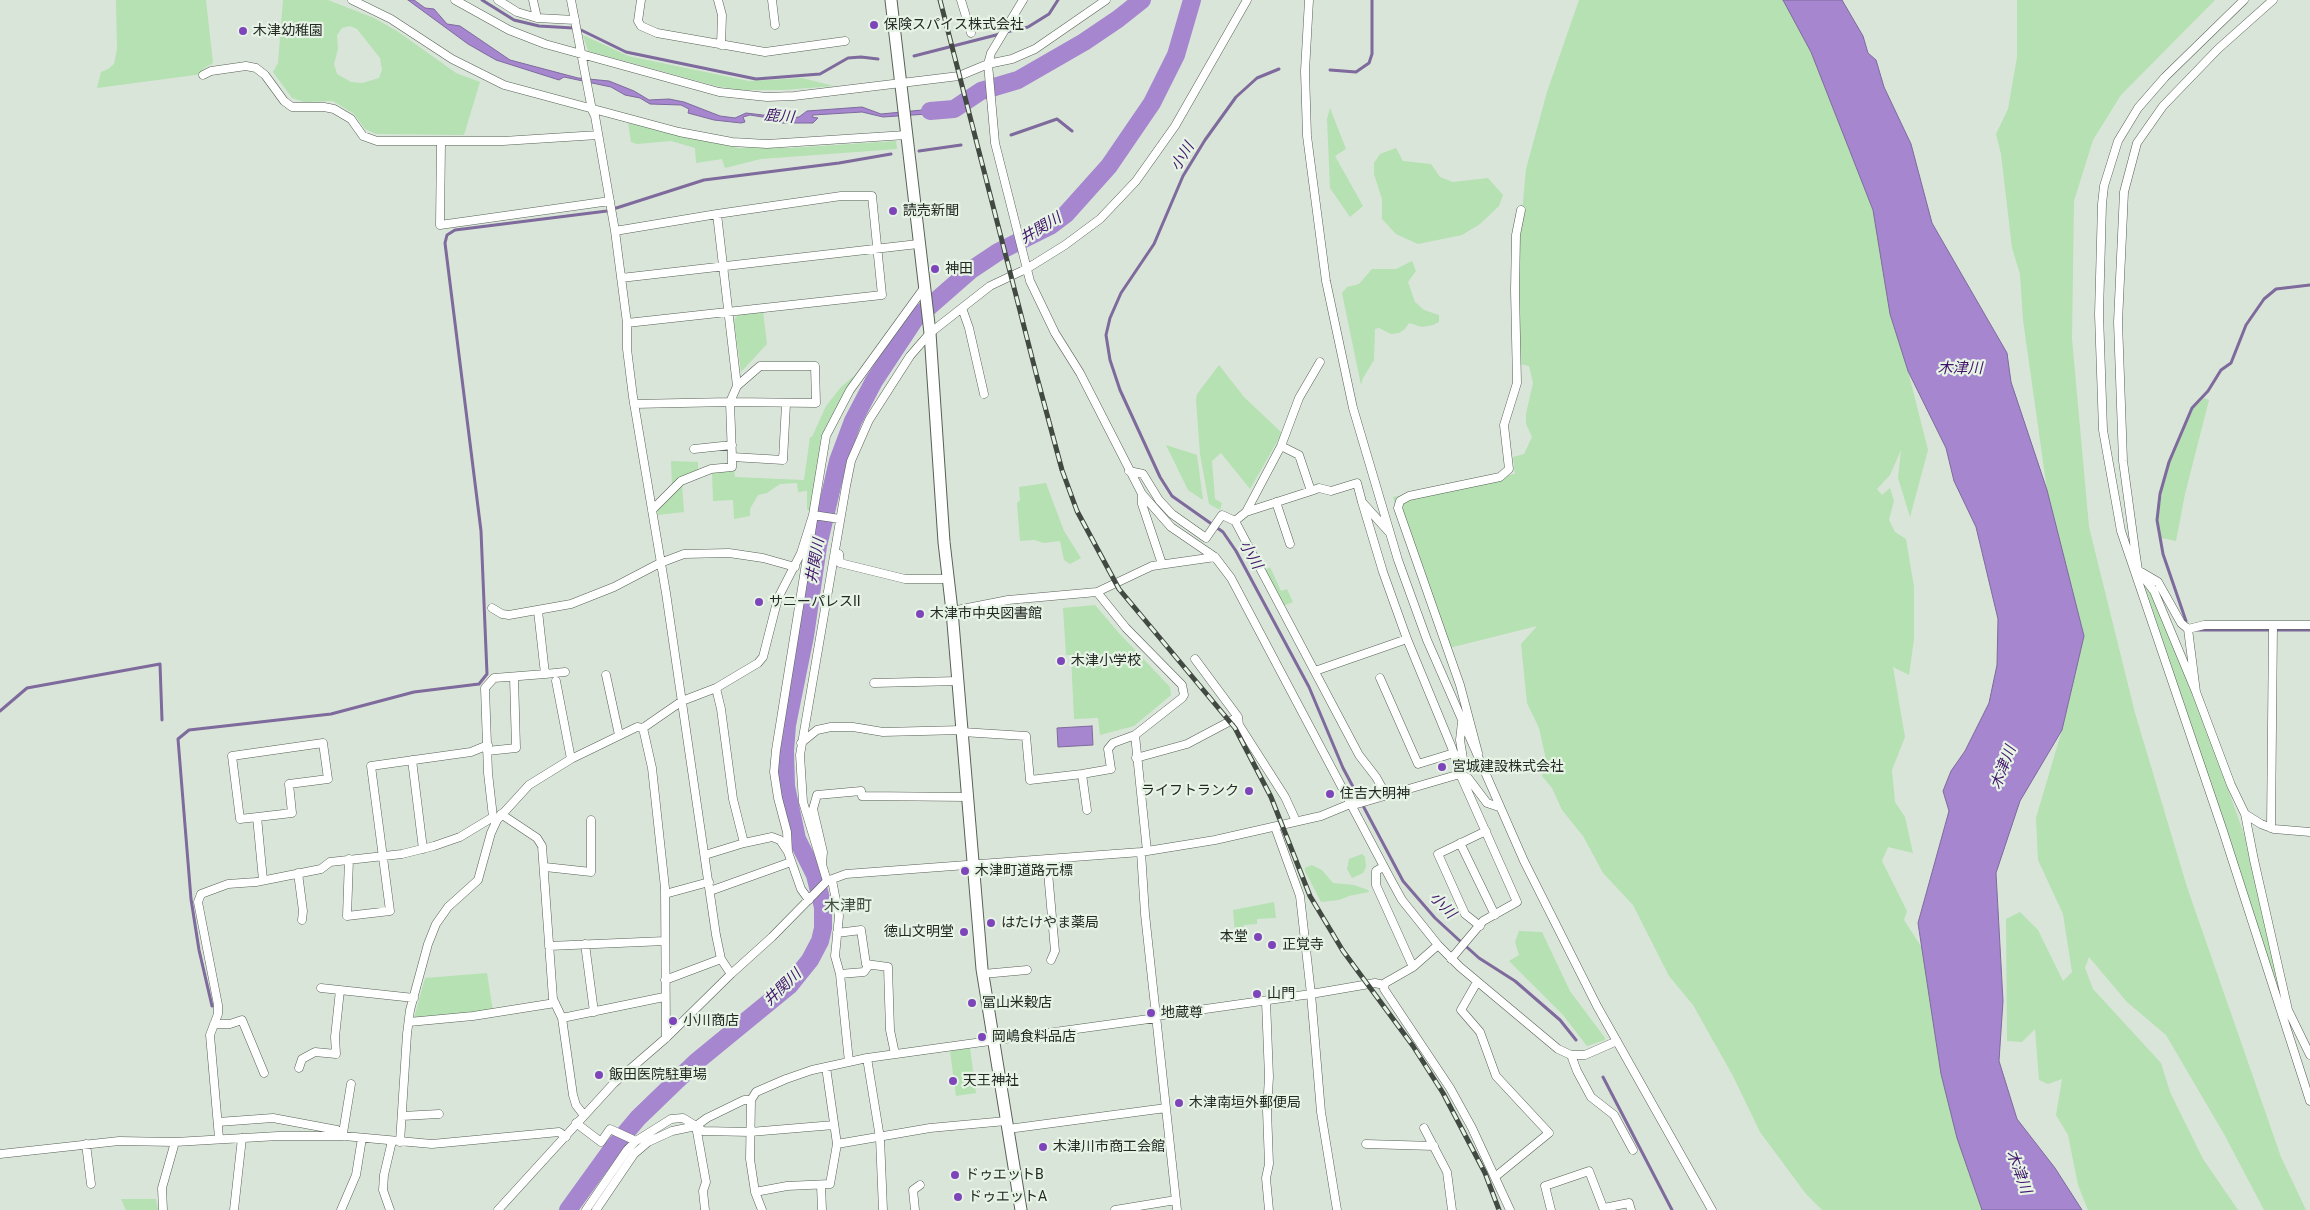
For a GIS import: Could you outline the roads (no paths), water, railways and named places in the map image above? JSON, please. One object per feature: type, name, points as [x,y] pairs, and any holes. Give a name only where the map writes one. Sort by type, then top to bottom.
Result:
[{"type":"street","points":[[352,0],[391,19],[452,58],[504,85],[591,106],[679,132],[732,142],[767,144],[813,142],[906,132]]},
{"type":"street","points":[[456,0],[482,16],[522,36],[719,92],[743,95],[794,96],[901,86],[960,76],[1012,59],[1043,45],[1106,0]]},
{"type":"street","points":[[498,0],[517,12],[537,18],[575,20]]},
{"type":"street","points":[[534,0],[537,18]]},
{"type":"street","points":[[571,0],[591,106],[595,116],[615,231],[627,323],[627,349],[634,404],[682,701],[709,886],[721,959],[731,974]]},
{"type":"street","points":[[641,0],[638,20],[641,26],[657,32],[721,45],[765,52],[845,41]]},
{"type":"street","points":[[718,0],[722,15],[721,45]]},
{"type":"street","points":[[772,0],[776,26]]},
{"type":"street","points":[[891,0],[918,244],[930,331],[948,579],[983,974],[1021,1210]]},
{"type":"street","points":[[961,0],[971,33]]},
{"type":"street","points":[[849,1062],[840,974],[835,956],[839,916],[803,802],[800,781],[801,742],[838,519],[852,461],[869,420],[910,356],[930,331],[1001,279],[1028,268],[1053,254],[1100,219],[1136,181],[1175,126],[1247,0]]},
{"type":"street","points":[[1309,0],[1305,56],[1306,127],[1326,281],[1353,408],[1390,533],[1427,640],[1499,807],[1558,929],[1617,1041],[1712,1210]]},
{"type":"street","points":[[2244,0],[2201,40],[2138,108],[2118,141],[2104,186],[2102,204],[2099,314],[2103,430],[2121,531],[2285,1011],[2310,1101]]},
{"type":"street","points":[[2273,0],[2218,49],[2163,106],[2137,143],[2124,192],[2118,322],[2123,461],[2136,571],[2154,591],[2196,692],[2231,785],[2245,814],[2285,1011],[2310,1053]]},
{"type":"street","points":[[1019,2],[998,40],[989,67],[995,144],[1030,281],[1055,333],[1080,372],[1142,494],[1177,532],[1215,557],[1240,594],[1353,804],[1383,867],[1402,900],[1438,945],[1477,982],[1558,1050],[1571,1055],[1592,1053],[1617,1041]]},
{"type":"street","points":[[203,75],[211,71],[246,66],[256,68],[265,75],[284,101],[292,107],[324,107],[334,109],[351,119],[360,132],[369,139],[440,142],[449,140],[503,141],[598,135]]},
{"type":"street","points":[[440,142],[440,225],[610,203]]},
{"type":"street","points":[[615,231],[841,196],[872,196],[882,295],[627,323]]},
{"type":"street","points":[[1480,764],[1476,739],[1460,685],[1398,508],[1400,501],[1409,496],[1500,477],[1509,469],[1504,425],[1517,383],[1514,290],[1516,234],[1521,210]]},
{"type":"street","points":[[717,214],[737,386]]},
{"type":"street","points":[[621,278],[918,244]]},
{"type":"street","points":[[810,898],[801,889],[788,852],[787,832],[776,781],[776,750],[813,530],[826,436],[850,390],[924,288]]},
{"type":"street","points":[[962,308],[969,328],[984,394]]},
{"type":"street","points":[[1246,512],[1281,446],[1300,398],[1320,362]]},
{"type":"street","points":[[634,404],[730,402],[816,403],[815,366],[760,366],[737,386],[730,402],[732,467],[711,469],[681,481],[652,510]]},
{"type":"street","points":[[732,457],[783,460],[786,404]]},
{"type":"street","points":[[694,449],[732,445]]},
{"type":"street","points":[[1281,446],[1298,456],[1311,490]]},
{"type":"street","points":[[1129,471],[1142,474],[1159,500],[1179,520],[1206,538],[1222,515],[1235,521],[1359,755],[1376,777],[1382,796]]},
{"type":"street","points":[[1235,521],[1246,512],[1311,490],[1319,488],[1331,491],[1357,483],[1383,572],[1407,640],[1454,753],[1460,774],[1518,902],[1494,915],[1480,926],[1452,959]]},
{"type":"street","points":[[1142,494],[1142,504],[1162,564]]},
{"type":"street","points":[[1276,502],[1290,544]]},
{"type":"street","points":[[1362,502],[1390,533]]},
{"type":"street","points":[[815,515],[838,519]]},
{"type":"street","points":[[219,1138],[210,1035],[218,1014],[218,1005],[198,902],[201,894],[228,884],[263,880],[321,869],[330,862],[423,849],[460,837],[497,817],[529,785],[571,759],[637,727],[643,728],[682,701],[716,688],[753,667],[762,657],[778,598],[795,567],[815,515]]},
{"type":"street","points":[[838,519],[840,563],[905,579],[948,579]]},
{"type":"street","points":[[492,608],[502,614],[509,615],[571,604],[614,587],[660,563],[684,554],[729,553],[763,558],[795,567]]},
{"type":"street","points":[[952,611],[1008,600],[1097,592],[1152,566],[1215,557]]},
{"type":"street","points":[[2136,571],[2158,582],[2181,623],[2188,629],[2196,692]]},
{"type":"street","points":[[801,742],[821,728],[844,726],[883,732],[962,731],[1026,736],[1030,780],[1082,774],[1111,768],[1108,749],[1113,743],[1135,735],[1184,695],[1182,684],[1126,628],[1097,592]]},
{"type":"street","points":[[538,611],[545,674]]},
{"type":"street","points":[[2188,629],[2204,625],[2273,628],[2310,625]]},
{"type":"street","points":[[2271,828],[2273,628]]},
{"type":"street","points":[[1315,671],[1407,640]]},
{"type":"street","points":[[1195,659],[1238,717],[1239,725],[1280,788],[1296,821]]},
{"type":"street","points":[[390,1210],[383,1190],[384,1175],[396,1142],[402,1116],[409,1022],[414,998],[436,924],[448,907],[478,880],[497,817],[488,748],[485,688],[494,678],[565,672]]},
{"type":"street","points":[[606,675],[619,735]]},
{"type":"street","points":[[349,859],[347,916],[390,911],[371,766],[488,748],[516,748],[514,677]]},
{"type":"street","points":[[1380,678],[1418,764],[1454,753]]},
{"type":"street","points":[[556,681],[571,759]]},
{"type":"street","points":[[874,683],[958,681]]},
{"type":"street","points":[[716,688],[721,709],[733,799],[744,843]]},
{"type":"street","points":[[1136,758],[1187,744],[1238,717]]},
{"type":"street","points":[[1460,774],[1464,765],[1460,740],[1462,722]]},
{"type":"street","points":[[643,728],[652,768],[665,894],[664,997],[666,1038]]},
{"type":"street","points":[[1135,735],[1156,1017],[1178,1210]]},
{"type":"street","points":[[323,743],[328,779],[289,784],[292,813],[257,817],[240,819],[232,756],[323,743]]},
{"type":"street","points":[[412,760],[423,849]]},
{"type":"street","points":[[1082,774],[1087,810]]},
{"type":"street","points":[[498,1210],[566,1137],[583,1114],[614,1083],[666,1038],[731,974],[772,938],[828,881],[846,874],[1047,861],[1144,852],[1215,840],[1321,816],[1353,804],[1460,774],[1468,778],[1487,803],[1499,807]]},
{"type":"street","points":[[822,867],[823,852],[813,809],[817,795],[861,791],[862,796],[968,797]]},
{"type":"street","points":[[2245,814],[2271,828],[2310,832]]},
{"type":"street","points":[[257,817],[263,880]]},
{"type":"street","points":[[497,817],[536,838],[542,846],[555,1003],[562,1018],[573,1095],[576,1105],[583,1114]]},
{"type":"street","points":[[545,867],[592,872],[591,820]]},
{"type":"street","points":[[1274,826],[1300,896],[1321,1112],[1337,1210]]},
{"type":"street","points":[[1480,926],[1465,914],[1438,854],[1486,831]]},
{"type":"street","points":[[705,855],[744,843],[775,837],[780,840],[788,852]]},
{"type":"street","points":[[1460,843],[1494,915]]},
{"type":"street","points":[[1047,861],[1054,950],[1051,960]]},
{"type":"street","points":[[665,894],[709,886],[791,862]]},
{"type":"street","points":[[1383,867],[1376,874],[1378,892],[1413,967]]},
{"type":"street","points":[[298,873],[303,911],[302,920]]},
{"type":"street","points":[[837,933],[862,930],[866,964],[888,967],[891,1034],[895,1054]]},
{"type":"street","points":[[550,946],[614,945],[665,941]]},
{"type":"street","points":[[585,944],[594,1012]]},
{"type":"street","points":[[762,1210],[755,1192],[750,1132],[751,1100],[756,1092],[778,1082],[826,1067],[867,1058],[993,1042],[1375,983],[1384,985],[1413,967],[1438,945]]},
{"type":"street","points":[[665,980],[721,959]]},
{"type":"street","points":[[840,974],[864,972],[869,965]]},
{"type":"street","points":[[983,974],[1027,970]]},
{"type":"street","points":[[1477,982],[1461,1010],[1480,1032],[1496,1076],[1549,1133],[1495,1177]]},
{"type":"street","points":[[1384,985],[1385,991],[1398,1012],[1428,1052],[1450,1088],[1472,1128],[1510,1210]]},
{"type":"street","points":[[321,988],[414,998]]},
{"type":"street","points":[[299,1068],[302,1059],[316,1052],[336,1054],[335,1037],[340,990]]},
{"type":"street","points":[[562,1018],[664,997]]},
{"type":"street","points":[[1266,1001],[1269,1077],[1267,1110],[1269,1164],[1266,1178],[1269,1210]]},
{"type":"street","points":[[409,1022],[473,1016],[555,1003]]},
{"type":"street","points":[[214,1024],[230,1024],[242,1020],[264,1073]]},
{"type":"street","points":[[1571,1055],[1577,1071],[1591,1096],[1614,1115],[1633,1150]]},
{"type":"street","points":[[867,1058],[880,1138],[883,1210]]},
{"type":"street","points":[[755,1192],[787,1186],[822,1185],[832,1181],[837,1144],[826,1067]]},
{"type":"street","points":[[344,1135],[352,1084]]},
{"type":"street","points":[[596,1210],[634,1154],[648,1142],[672,1131],[696,1126],[707,1118],[744,1100],[751,1100]]},
{"type":"street","points":[[837,1144],[930,1128],[1007,1125],[1166,1108]]},
{"type":"street","points":[[402,1116],[439,1114]]},
{"type":"street","points":[[218,1122],[274,1118],[338,1130],[344,1135]]},
{"type":"street","points":[[586,1210],[633,1139],[675,1118],[683,1118],[703,1131],[750,1132],[834,1125]]},
{"type":"street","points":[[576,1124],[601,1142],[610,1129],[633,1139]]},
{"type":"street","points":[[696,1126],[706,1182],[703,1191],[705,1210]]},
{"type":"street","points":[[1424,1128],[1447,1172],[1452,1210]]},
{"type":"street","points":[[0,1154],[119,1141],[175,1142],[219,1138],[344,1135],[396,1142],[432,1144],[559,1132],[566,1137]]},
{"type":"street","points":[[234,1210],[242,1138]]},
{"type":"street","points":[[341,1210],[356,1175],[362,1138]]},
{"type":"street","points":[[163,1210],[162,1188],[175,1142]]},
{"type":"street","points":[[86,1144],[91,1184]]},
{"type":"street","points":[[1366,1144],[1434,1146]]},
{"type":"street","points":[[1551,1210],[1545,1186],[1589,1171],[1604,1209],[1629,1203],[1631,1210]]},
{"type":"street","points":[[822,1185],[822,1210]]},
{"type":"street","points":[[915,1210],[913,1190],[920,1185]]},
{"type":"street","points":[[1115,1210],[1176,1200]]},
{"type":"water","points":[[408,0],[414,0],[425,8],[434,9],[447,24],[460,26],[510,60],[578,78],[609,81],[634,91],[649,100],[669,99],[684,102],[720,116],[735,118],[746,113],[788,118],[799,117],[807,111],[862,107],[881,114],[943,108],[954,109],[942,113],[883,117],[862,112],[813,115],[812,117],[818,118],[813,123],[782,123],[775,119],[750,115],[743,117],[745,122],[741,123],[714,120],[688,113],[689,109],[681,105],[650,104],[640,98],[625,95],[611,87],[564,77],[559,80],[496,60],[468,44]]},
{"type":"water","name":"木津川","points":[[1783,0],[1842,0],[1863,36],[1868,53],[1876,60],[1884,87],[1911,144],[1932,223],[2007,353],[2011,382],[2047,490],[2084,636],[2062,730],[2020,801],[1996,873],[2003,1001],[1999,1061],[2017,1119],[2055,1168],[2082,1210],[1982,1210],[1957,1138],[1941,1074],[1918,923],[1949,811],[1943,791],[1951,771],[1965,751],[1989,703],[1997,665],[1998,619],[1976,527],[1954,481],[1946,448],[1908,371],[1890,314],[1873,210],[1811,52]]},
{"type":"water","points":[[1092,726],[1093,745],[1058,747],[1057,728]]},
{"type":"waterway","points":[[482,0],[514,20],[539,26],[573,28]]},
{"type":"waterway","points":[[1006,32],[1028,27],[1049,14],[1058,0]]},
{"type":"waterway","name":"鹿川","points":[[930,111],[954,109],[981,91],[1018,80],[1084,42],[1142,0]]},
{"type":"waterway","name":"井関川","points":[[568,1210],[612,1149],[638,1118],[696,1062],[790,985],[810,960],[820,941],[823,928],[823,907],[815,875],[797,839],[786,786],[785,751],[787,725],[805,636],[818,546],[838,461],[853,421],[874,381],[915,319],[971,270],[998,252],[1050,226],[1066,214],[1109,166],[1152,103],[1176,55],[1192,0]]},
{"type":"waterway","name":"小川","points":[[1330,70],[1356,72],[1369,63],[1372,54],[1372,0]]},
{"type":"waterway","points":[[581,30],[626,52],[756,79],[820,74],[848,58],[878,59]]},
{"type":"waterway","points":[[914,56],[1000,34]]},
{"type":"waterway","name":"小川","points":[[1279,69],[1257,78],[1236,97],[1205,140],[1183,176],[1154,244],[1121,293],[1110,318],[1106,335],[1110,360],[1120,390],[1160,477],[1172,496],[1223,532],[1236,551],[1309,687],[1343,768],[1403,881],[1435,918],[1460,941],[1479,958],[1515,981],[1560,1020],[1576,1040]]},
{"type":"waterway","points":[[1011,135],[1057,119],[1072,131]]},
{"type":"waterway","points":[[919,151],[961,145]]},
{"type":"waterway","points":[[212,1006],[199,950],[191,899],[178,739],[189,730],[331,714],[414,692],[479,684],[487,674],[481,531],[445,243],[447,235],[455,230],[607,211],[704,180],[839,163],[891,154]]},
{"type":"waterway","points":[[2186,621],[2163,554],[2157,520],[2160,494],[2169,462],[2192,408],[2208,391],[2221,370],[2231,363],[2246,325],[2264,299],[2276,289],[2310,285]]},
{"type":"waterway","points":[[2197,630],[2310,630]]},
{"type":"waterway","points":[[0,711],[27,688],[160,664],[162,720]]},
{"type":"waterway","name":"小川","points":[[1603,1077],[1672,1210]]},
{"type":"railway","points":[[940,0],[1037,377],[1062,470],[1077,511],[1119,589],[1235,728],[1271,797],[1310,896],[1343,951],[1413,1046],[1443,1093],[1485,1173],[1499,1210]]},
{"type":"place","name":"保険スパイス株式会社","points":[[874,25]]},
{"type":"place","name":"木津幼稚園","points":[[243,31]]},
{"type":"place","name":"読売新聞","points":[[893,211]]},
{"type":"place","name":"神田","points":[[935,269]]},
{"type":"place","name":"サニーパレスII","points":[[759,602]]},
{"type":"place","name":"木津市中央図書館","points":[[920,614]]},
{"type":"place","name":"木津小学校","points":[[1061,661]]},
{"type":"place","name":"宮城建設株式会社","points":[[1442,767]]},
{"type":"place","name":"ライフトランク","points":[[1249,791]]},
{"type":"place","name":"住吉大明神","points":[[1330,794]]},
{"type":"place","name":"木津町道路元標","points":[[965,871]]},
{"type":"place","name":"はたけやま薬局","points":[[991,923]]},
{"type":"place","name":"徳山文明堂","points":[[964,932]]},
{"type":"place","name":"本堂","points":[[1258,937]]},
{"type":"place","name":"正覚寺","points":[[1272,945]]},
{"type":"place","name":"山門","points":[[1257,994]]},
{"type":"place","name":"冨山米穀店","points":[[972,1003]]},
{"type":"place","name":"地蔵尊","points":[[1151,1013]]},
{"type":"place","name":"小川商店","points":[[673,1021]]},
{"type":"place","name":"岡嶋食料品店","points":[[982,1037]]},
{"type":"place","name":"飯田医院駐車場","points":[[599,1075]]},
{"type":"place","name":"天王神社","points":[[953,1081]]},
{"type":"place","name":"木津南垣外郵便局","points":[[1179,1103]]},
{"type":"place","name":"木津川市商工会館","points":[[1043,1147]]},
{"type":"place","name":"ドゥエットB","points":[[955,1175]]},
{"type":"place","name":"ドゥエットA","points":[[958,1197]]},
{"type":"district","name":"木津町","points":[[848,907]]}]
